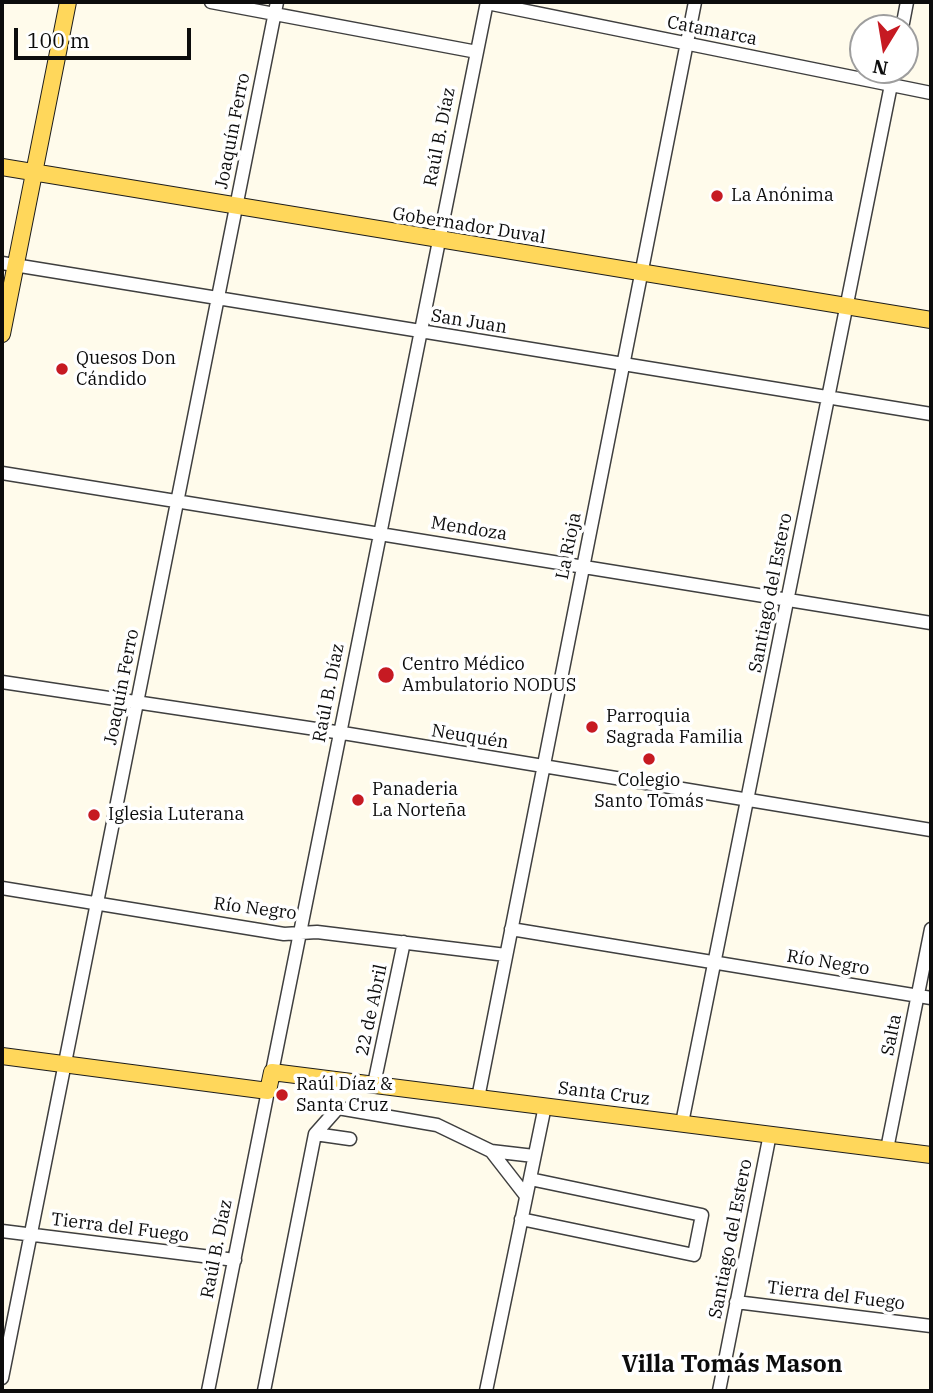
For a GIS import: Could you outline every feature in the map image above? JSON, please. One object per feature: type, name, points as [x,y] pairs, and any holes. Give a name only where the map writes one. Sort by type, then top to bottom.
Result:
[{"type":"main road","points":[[2,334],[8,265],[34,172],[68,2]]},
{"type":"main road","name":"Gobernador Duval","points":[[2,167],[931,320]]},
{"type":"main road","points":[[2,1056],[268,1091]]},
{"type":"main road","name":"Santa Cruz","points":[[272,1072],[931,1155]]},
{"type":"main road","name":"Raúl B. Díaz","points":[[268,1091],[272,1072]]},
{"type":"street","points":[[211,2],[275,8],[477,52]]},
{"type":"street","name":"Catamarca","points":[[487,2],[931,93]]},
{"type":"street","name":"Raúl B. Díaz","points":[[272,1072],[487,2]]},
{"type":"street","name":"La Rioja","points":[[478,1098],[695,2]]},
{"type":"street","name":"Joaquín Ferro","points":[[2,1378],[275,8]]},
{"type":"street","name":"Santiago del Estero","points":[[682,1123],[891,85]]},
{"type":"street","name":"San Juan","points":[[8,265],[931,414]]},
{"type":"street","name":"Mendoza","points":[[2,472],[931,622]]},
{"type":"street","name":"Neuquén","points":[[2,682],[340,733],[931,830]]},
{"type":"street","name":"Río Negro","points":[[2,888],[284,934],[317,932],[506,955]]},
{"type":"street","name":"Río Negro","points":[[511,929],[931,998]]},
{"type":"street","name":"Salta","points":[[887,1149],[931,929]]},
{"type":"street","name":"22 de Abril","points":[[374,1084],[404,942]]},
{"type":"street","name":"Raúl B. Díaz","points":[[208,1391],[268,1091]]},
{"type":"street","points":[[486,1391],[545,1106]]},
{"type":"street","points":[[264,1391],[315,1134],[338,1108],[437,1125],[491,1151],[534,1156]]},
{"type":"street","points":[[315,1134],[350,1139]]},
{"type":"street","name":"Santiago del Estero","points":[[719,1391],[770,1134]]},
{"type":"street","points":[[491,1151],[526,1196]]},
{"type":"street","points":[[522,1219],[694,1255],[702,1215],[530,1179]]},
{"type":"street","name":"Tierra del Fuego","points":[[2,1231],[235,1260]]},
{"type":"street","name":"Tierra del Fuego","points":[[736,1302],[931,1326]]},
{"type":"place","name":"La Anónima","points":[[717,196]]},
{"type":"place","name":"Quesos Don Cándido","points":[[62,369]]},
{"type":"place","name":"Centro Médico Ambulatorio NODUS","points":[[386,675]]},
{"type":"place","name":"Parroquia Sagrada Familia","points":[[592,727]]},
{"type":"place","name":"Colegio Santo Tomás","points":[[649,759]]},
{"type":"place","name":"Panaderia La Norteña","points":[[358,800]]},
{"type":"place","name":"Iglesia Luterana","points":[[94,815]]},
{"type":"place","name":"Raúl Díaz & Santa Cruz","points":[[282,1095]]},
{"type":"district","name":"Villa Tomás Mason","points":[[732,1365]]}]
